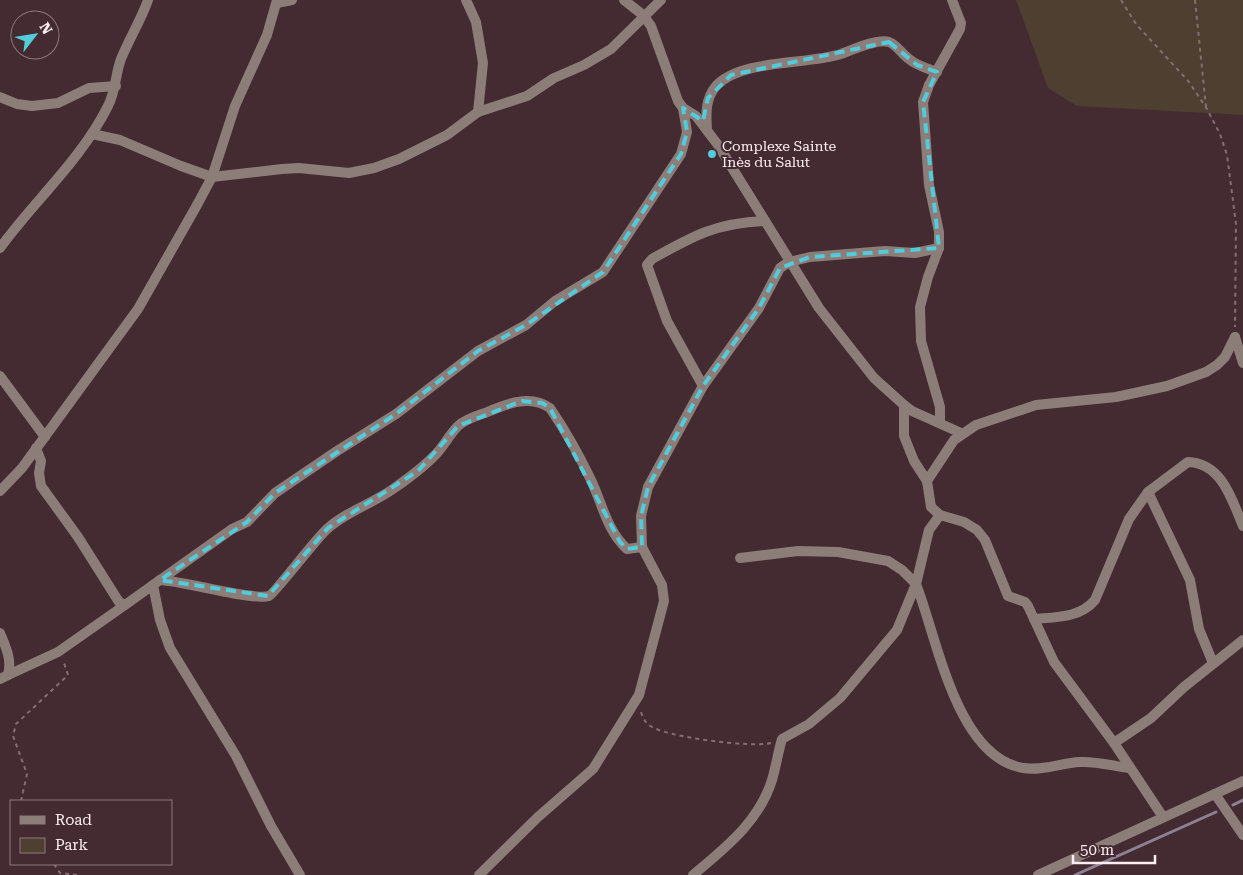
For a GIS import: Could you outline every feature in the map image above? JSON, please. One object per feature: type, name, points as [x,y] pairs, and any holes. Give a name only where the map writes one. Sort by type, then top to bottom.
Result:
[{"type":"street","points":[[0,248],[27,212],[67,167],[92,134],[108,107],[116,86],[120,62],[148,0]]},
{"type":"street","points":[[0,491],[22,468],[138,309],[212,177],[235,106],[268,35],[277,2],[292,0]]},
{"type":"street","points":[[466,0],[476,22],[483,63],[478,112]]},
{"type":"street","points":[[4,677],[58,652],[207,549],[232,529],[247,522],[275,493],[337,450],[396,414],[478,351],[526,325],[555,301],[603,272],[681,154],[687,132],[683,108],[651,26],[643,15],[624,0]]},
{"type":"street","points":[[92,134],[120,140],[189,170],[212,177],[290,168],[349,173],[374,168],[399,159],[447,135],[478,112],[527,96],[554,78],[584,65],[611,49],[643,15],[661,0]]},
{"type":"street","points":[[940,423],[940,407],[921,341],[920,308],[928,277],[940,248],[939,232],[930,185],[924,102],[929,85],[960,29],[961,23],[952,0]]},
{"type":"street","points":[[707,130],[706,110],[708,98],[717,86],[731,75],[749,69],[838,55],[882,41],[895,46],[917,65],[937,72]]},
{"type":"street","points":[[0,97],[17,104],[32,106],[58,103],[89,88],[116,86]]},
{"type":"street","points":[[683,108],[696,116],[707,130],[818,308],[874,378],[912,411],[961,434]]},
{"type":"street","points":[[703,386],[666,321],[646,265],[652,259],[687,240],[718,226],[737,222],[764,221]]},
{"type":"street","points":[[478,875],[538,817],[593,769],[639,695],[664,601],[662,585],[642,547],[640,516],[648,487],[703,386],[759,308],[780,268],[789,262],[810,257],[885,250],[915,253],[940,248]]},
{"type":"street","points":[[1235,337],[1243,363]]},
{"type":"street","points":[[927,481],[946,450],[961,434],[999,416],[1036,405],[1116,397],[1174,384],[1206,372],[1217,365],[1225,357],[1235,337]]},
{"type":"street","points":[[0,376],[45,437]]},
{"type":"street","points":[[157,582],[185,582],[247,595],[268,596],[273,593],[296,562],[328,528],[371,504],[418,471],[439,450],[458,426],[467,420],[507,404],[522,401],[542,403],[550,408],[587,472],[608,522],[620,542],[627,549],[642,547]]},
{"type":"street","points":[[904,405],[904,436],[907,447],[927,481],[931,507],[940,515],[964,522],[978,530],[985,540],[1008,596],[1025,602],[1054,662],[1114,743],[1163,817]]},
{"type":"street","points":[[36,448],[42,461],[39,480],[44,492],[78,537],[113,595],[126,605]]},
{"type":"street","points":[[1034,619],[1074,614],[1088,608],[1095,600],[1129,519],[1148,492],[1188,462],[1194,462],[1220,477],[1228,488],[1243,526]]},
{"type":"street","points":[[1148,492],[1190,580],[1199,629],[1213,664]]},
{"type":"street","points":[[693,875],[729,845],[747,826],[768,789],[782,738],[809,724],[834,704],[897,630],[916,584],[929,530],[940,515]]},
{"type":"street","points":[[740,558],[798,551],[838,552],[888,561],[902,570],[916,584],[958,703],[983,745],[1001,760],[1023,768],[1083,762],[1129,768]]},
{"type":"street","points":[[157,582],[160,620],[170,648],[236,756],[271,826],[300,875]]},
{"type":"street","points":[[0,633],[10,656],[4,677]]},
{"type":"street","points":[[1114,743],[1151,718],[1243,640]]},
{"type":"street","points":[[1038,875],[1243,781]]},
{"type":"street","points":[[1215,794],[1243,835]]},
{"type":"path","points":[[1121,0],[1136,24],[1182,73],[1207,109],[1220,134],[1227,155],[1236,224],[1235,337]]},
{"type":"path","points":[[1195,0],[1203,89],[1207,109]]},
{"type":"path","points":[[21,800],[27,774],[13,736],[16,724],[68,675],[58,652]]},
{"type":"path","points":[[639,695],[643,719],[650,726],[672,736],[688,735],[749,746],[768,744],[782,738]]},
{"type":"path","points":[[55,865],[60,873],[77,875]]},
{"type":"highlighted area","points":[[889,42],[917,65],[937,72],[923,102],[939,248],[810,257],[780,268],[759,308],[703,386],[648,487],[641,516],[642,547],[627,549],[620,542],[550,408],[542,403],[522,401],[458,426],[418,471],[328,528],[268,596],[160,580],[247,522],[275,493],[396,414],[478,351],[526,325],[603,272],[681,154],[687,132],[683,108],[703,121],[708,98],[731,75]]},
{"type":"green space","points":[[1016,0],[1243,0],[1243,115],[1077,106],[1048,88]]},
{"type":"waterway","points":[[1233,805],[1243,800]]},
{"type":"waterway","points":[[1075,875],[1216,812]]},
{"type":"place","name":"Complexe Sainte Inès du Salut","points":[[712,154]]}]
